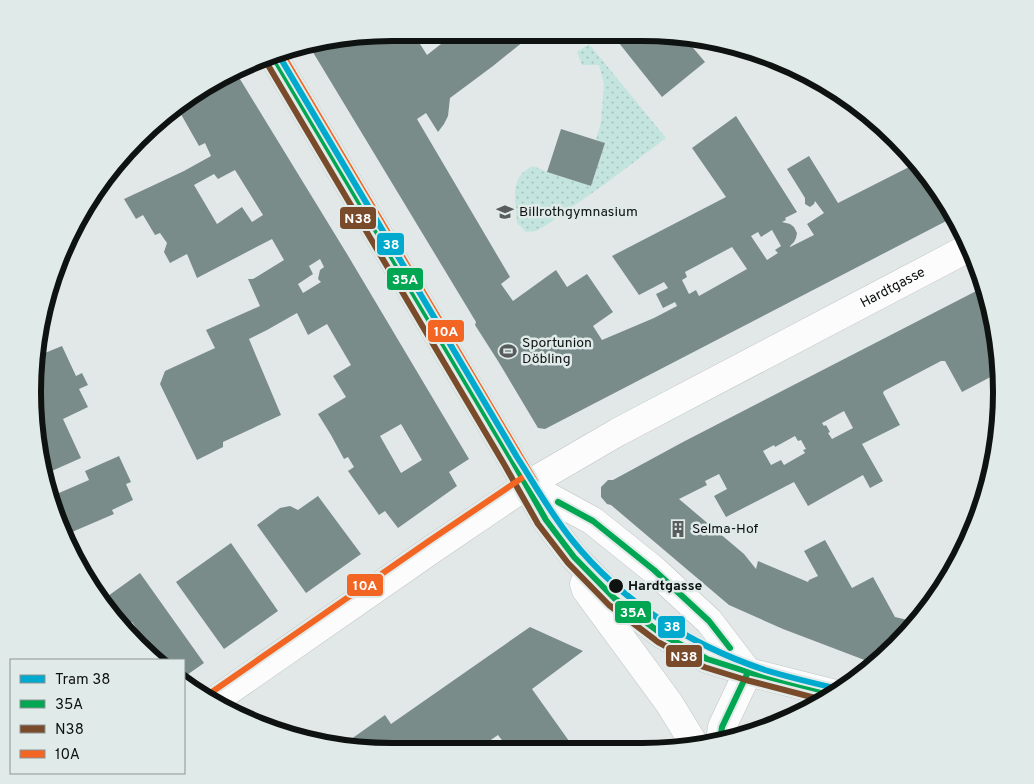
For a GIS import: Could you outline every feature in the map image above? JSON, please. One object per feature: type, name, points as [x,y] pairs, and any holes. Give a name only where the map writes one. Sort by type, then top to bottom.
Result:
[{"type":"street","points":[[276,61],[546,520],[574,557],[614,598],[628,609],[663,634],[707,659],[748,672],[825,691]]},
{"type":"street","name":"Hardtgasse","points":[[220,698],[526,484],[618,432],[963,251]]},
{"type":"street","points":[[526,484],[593,521],[654,570],[709,621],[748,672]]},
{"type":"street","points":[[574,557],[586,590],[669,703],[691,739]]},
{"type":"street","points":[[721,734],[722,727],[748,672]]},
{"type":"green space","points":[[589,44],[666,138],[548,224],[536,231],[526,232],[517,223],[515,198],[517,183],[525,171],[533,166],[591,186],[605,143],[596,140],[601,122],[604,84],[599,65],[582,65],[577,52]]},
{"type":"building","points":[[418,41],[427,55],[445,41],[524,41],[450,98],[448,116],[438,132],[426,113],[417,119],[510,277],[501,284],[513,301],[556,270],[567,287],[587,274],[613,312],[593,326],[602,340],[677,306],[675,302],[663,308],[656,294],[668,288],[664,282],[639,295],[612,256],[726,197],[692,148],[736,116],[797,212],[785,218],[786,220],[782,222],[790,224],[797,233],[790,247],[814,235],[807,224],[824,213],[815,201],[810,207],[805,204],[805,198],[787,169],[809,156],[838,203],[910,166],[934,197],[948,220],[545,429],[538,428],[475,325],[476,322],[312,51],[346,44]],"holes":[[[772,230],[781,246],[775,250],[778,253],[767,260],[751,236],[758,232],[761,237]],[[732,247],[747,269],[699,296],[696,290],[689,294],[682,280],[687,277],[685,272]]]},
{"type":"building","points":[[617,41],[690,44],[705,62],[662,97]]},
{"type":"building","points":[[238,76],[469,459],[449,472],[457,486],[398,528],[385,511],[379,515],[348,471],[354,467],[348,457],[344,459],[318,414],[346,397],[333,376],[351,365],[327,324],[308,335],[297,313],[249,339],[281,415],[223,442],[223,447],[197,460],[160,384],[165,371],[215,348],[206,330],[260,306],[248,279],[253,279],[284,260],[272,239],[197,278],[187,254],[170,263],[164,252],[167,243],[160,233],[155,235],[143,215],[136,219],[124,199],[211,156],[205,143],[199,146],[180,113],[197,100]],"holes":[[[235,170],[263,215],[252,222],[242,207],[217,224],[194,185],[214,174],[218,179]],[[320,259],[324,267],[320,270],[318,279],[321,282],[303,293],[298,284],[313,274],[309,266]],[[401,424],[422,460],[401,473],[380,436]]]},
{"type":"building","points":[[561,129],[605,143],[591,186],[547,172]]},
{"type":"building","points":[[978,290],[990,346],[992,376],[962,392],[945,361],[941,361],[884,391],[883,393],[900,425],[862,444],[883,481],[870,488],[863,475],[808,506],[794,482],[726,517],[714,496],[727,489],[719,474],[705,481],[707,485],[679,499],[744,554],[756,569],[758,561],[808,582],[818,576],[804,551],[825,540],[852,588],[873,577],[895,617],[908,620],[867,661],[783,629],[729,605],[611,505],[607,504],[601,497],[601,487],[608,480],[613,480]],"holes":[[[844,411],[853,428],[832,439],[826,425],[824,426],[822,423]],[[795,436],[798,441],[801,440],[806,449],[803,450],[805,453],[784,465],[781,460],[771,465],[763,451]]]},
{"type":"building","points":[[62,346],[76,376],[82,373],[88,385],[79,389],[88,407],[63,419],[81,458],[51,472],[42,415],[41,392],[43,354]]},
{"type":"building","points":[[119,456],[131,482],[126,484],[133,500],[112,510],[114,514],[71,533],[57,494],[89,480],[85,471]]},
{"type":"building","points":[[318,496],[361,554],[306,593],[257,525],[280,508],[290,506],[298,510]]},
{"type":"building","points":[[231,543],[278,611],[224,649],[176,582]]},
{"type":"building","points":[[140,573],[204,663],[186,676],[185,659],[165,659],[147,642],[132,622],[128,623],[107,597]]},
{"type":"building","points":[[530,627],[583,651],[532,689],[570,743],[504,743],[498,735],[486,743],[392,743],[349,740],[385,715],[391,724]]},
{"type":"tram line","name":"38","points":[[281,59],[517,457],[543,499],[572,540],[613,583],[635,602],[684,634],[737,660],[765,670],[832,687]]},
{"type":"transit line","name":"10A","points":[[285,58],[535,481]]},
{"type":"transit line","name":"35A","points":[[276,61],[546,520],[574,557],[614,598],[663,635],[707,659],[748,672],[825,691]]},
{"type":"transit line","name":"N38","points":[[268,64],[538,524],[568,563],[609,605],[658,642],[704,667],[814,698]]},
{"type":"transit line","name":"10A","points":[[211,692],[522,478]]},
{"type":"transit line","name":"35A","points":[[558,502],[593,521],[654,570],[709,621],[730,648]]},
{"type":"transit line","name":"35A","points":[[721,734],[722,727],[748,672]]},
{"type":"place","name":"Billrothgymnasium","points":[[505,212]]},
{"type":"place","name":"Sportunion Döbling","points":[[508,351]]},
{"type":"place","name":"Selma-Hof","points":[[678,529]]},
{"type":"place","name":"Hardtgasse","points":[[616,586]]}]
